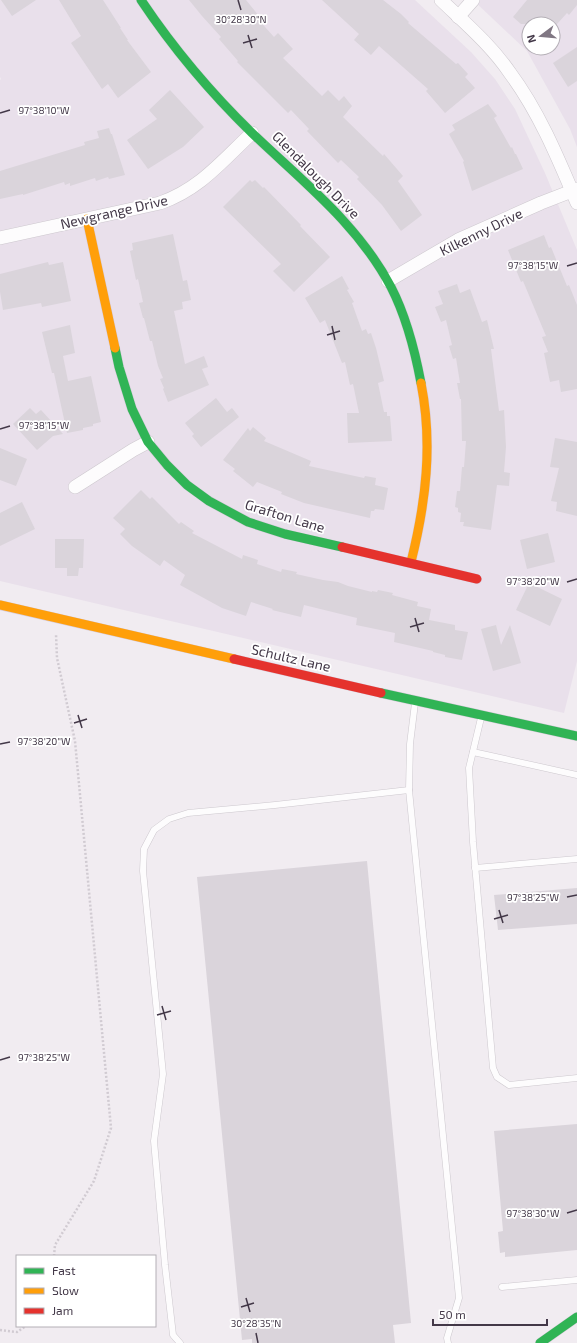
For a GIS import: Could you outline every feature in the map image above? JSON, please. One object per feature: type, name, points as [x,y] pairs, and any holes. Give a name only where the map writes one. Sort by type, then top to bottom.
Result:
[{"type":"street","name":"Glendalough Drive","points":[[141,0],[184,60],[252,132],[329,205],[354,232],[375,260],[388,281],[402,312],[417,360],[424,395],[428,434],[428,470],[424,506],[410,562]]},
{"type":"street","points":[[441,0],[478,34],[514,78],[537,113],[575,195]]},
{"type":"street","points":[[458,17],[473,0]]},
{"type":"street","name":"Newgrange Drive","points":[[0,238],[160,203],[176,197],[205,178],[252,132]]},
{"type":"street","name":"Kilkenny Drive","points":[[388,281],[458,240],[541,203],[575,195]]},
{"type":"street","name":"Grafton Lane","points":[[87,219],[119,367],[132,409],[148,442],[167,465],[187,485],[209,501],[248,522],[286,534],[477,579]]},
{"type":"street","points":[[75,487],[148,442]]},
{"type":"street","name":"Schultz Lane","points":[[0,605],[481,716],[577,736]]},
{"type":"street","points":[[540,1343],[577,1317]]},
{"type":"lane","points":[[415,701],[410,744],[409,790],[459,1298],[448,1343]]},
{"type":"lane","points":[[481,716],[469,768],[475,868],[493,1068],[497,1077],[509,1085],[577,1078]]},
{"type":"lane","points":[[473,752],[577,775]]},
{"type":"lane","points":[[180,1343],[173,1335],[154,1141],[163,1074],[144,871],[144,849],[154,830],[170,819],[188,813],[275,806],[409,790]]},
{"type":"lane","points":[[475,868],[577,859]]},
{"type":"lane","points":[[502,1287],[577,1280]]},
{"type":"path","points":[[54,1255],[55,1245],[94,1181],[111,1128],[75,741],[57,658],[56,618]]},
{"type":"path","points":[[0,1330],[17,1332],[24,1327]]},
{"type":"shaded area","points":[[0,0],[415,0],[471,52],[495,79],[515,109],[545,173],[577,250],[577,661],[564,713],[0,581]]},
{"type":"shaded area","points":[[473,0],[577,0],[577,147],[570,129],[530,56],[561,56],[561,16],[521,16],[521,45]]},
{"type":"building","points":[[1,0],[36,0],[12,16]]},
{"type":"building","points":[[59,0],[103,0],[127,40],[151,72],[118,98],[108,84],[102,89],[71,43],[81,36]]},
{"type":"building","points":[[189,0],[246,0],[259,16],[257,18],[274,37],[278,33],[293,49],[283,58],[322,96],[328,90],[339,101],[344,96],[352,106],[343,117],[383,156],[384,154],[403,176],[398,181],[422,215],[401,231],[382,205],[357,179],[359,177],[341,160],[338,163],[307,131],[309,129],[291,110],[288,113],[237,62],[238,61],[219,39],[221,37]]},
{"type":"building","points":[[322,0],[383,0],[401,14],[409,22],[408,23],[456,64],[458,63],[468,74],[465,77],[475,88],[445,113],[426,91],[428,89],[379,46],[371,55],[354,40],[359,34]]},
{"type":"building","points":[[527,0],[577,0],[577,5],[569,15],[567,13],[561,20],[561,16],[521,16],[521,24],[513,17]]},
{"type":"building","points":[[577,47],[577,81],[568,87],[553,63]]},
{"type":"building","points":[[170,90],[204,127],[183,147],[148,169],[127,140],[157,119],[149,110]]},
{"type":"building","points":[[488,104],[497,116],[494,118],[516,154],[523,169],[472,191],[463,162],[464,161],[449,134],[455,130],[452,125]]},
{"type":"building","points":[[109,128],[125,175],[109,179],[108,177],[96,181],[95,178],[70,186],[70,183],[65,185],[64,182],[23,195],[0,199],[0,171],[85,145],[84,142],[99,138],[97,131]]},
{"type":"building","points":[[250,180],[252,182],[255,180],[263,188],[264,187],[330,257],[294,292],[273,271],[281,264],[223,207]]},
{"type":"building","points":[[173,234],[183,281],[187,280],[191,300],[182,302],[183,309],[174,311],[185,364],[204,356],[208,367],[202,369],[209,385],[168,402],[160,379],[163,378],[139,303],[143,302],[138,279],[136,280],[130,251],[133,250],[132,243]]},
{"type":"building","points":[[544,235],[549,248],[551,247],[567,286],[569,285],[577,305],[577,389],[561,392],[559,380],[550,382],[544,353],[548,352],[542,337],[546,336],[508,250]]},
{"type":"building","points":[[48,262],[49,265],[63,262],[71,301],[42,307],[41,303],[3,310],[0,292],[0,274]]},
{"type":"building","points":[[342,276],[349,289],[347,290],[354,302],[352,303],[362,331],[366,329],[368,334],[371,333],[376,348],[384,381],[378,383],[384,412],[387,412],[387,416],[390,416],[392,441],[348,443],[347,413],[359,413],[353,384],[350,385],[345,362],[342,363],[325,320],[320,323],[305,298]]},
{"type":"building","points":[[457,284],[460,293],[470,289],[482,322],[487,320],[494,349],[491,349],[499,411],[504,410],[506,447],[504,472],[510,473],[509,486],[497,485],[491,530],[463,526],[464,522],[460,522],[461,513],[458,512],[458,508],[455,507],[457,491],[460,491],[462,467],[464,467],[466,441],[462,441],[461,399],[457,383],[460,383],[456,358],[453,359],[449,346],[452,345],[446,320],[441,322],[435,307],[443,304],[438,291]]},
{"type":"building","points":[[70,325],[75,353],[63,356],[68,381],[91,376],[101,422],[93,424],[93,426],[83,428],[83,430],[67,433],[54,373],[52,373],[42,332]]},
{"type":"building","points":[[216,398],[227,412],[232,408],[239,417],[201,447],[192,436],[194,434],[185,423]]},
{"type":"building","points":[[30,408],[36,414],[41,410],[63,434],[53,436],[37,450],[13,424]]},
{"type":"building","points":[[253,427],[266,438],[264,441],[311,461],[309,466],[364,478],[365,476],[376,478],[375,485],[388,488],[384,510],[375,509],[374,511],[371,511],[370,518],[304,503],[257,482],[253,487],[233,471],[235,469],[223,460],[248,428],[250,431]]},
{"type":"building","points":[[555,438],[577,442],[577,516],[556,511],[557,502],[551,501],[559,468],[550,467]]},
{"type":"building","points":[[0,448],[27,459],[16,486],[0,480]]},
{"type":"building","points":[[141,490],[150,499],[152,497],[179,524],[181,522],[194,531],[192,533],[242,559],[243,555],[258,560],[257,564],[281,572],[282,569],[297,572],[296,574],[338,582],[372,592],[377,592],[378,590],[393,593],[392,595],[418,602],[417,606],[431,609],[429,620],[455,625],[455,630],[468,632],[462,660],[445,657],[445,655],[433,651],[394,642],[395,633],[356,625],[357,618],[304,605],[301,617],[272,610],[273,609],[251,602],[246,616],[222,608],[180,585],[185,575],[164,560],[160,566],[132,546],[120,534],[125,529],[113,518]]},
{"type":"building","points":[[22,502],[35,529],[0,546],[0,513]]},
{"type":"building","points":[[548,533],[555,562],[527,569],[520,540]]},
{"type":"building","points":[[55,539],[84,539],[83,568],[79,568],[78,576],[67,576],[67,568],[55,568]]},
{"type":"building","points":[[529,583],[562,599],[550,626],[516,610]]},
{"type":"building","points":[[496,625],[501,645],[510,625],[521,663],[493,671],[481,629]]},
{"type":"building","points":[[367,861],[411,1323],[393,1325],[395,1343],[252,1343],[252,1339],[242,1340],[197,877]]},
{"type":"building","points":[[577,888],[577,924],[498,930],[494,895]]},
{"type":"building","points":[[577,1124],[577,1250],[505,1257],[505,1252],[500,1253],[498,1232],[503,1231],[494,1131]]},
{"type":"traffic: fast","points":[[141,0],[179,52],[221,102],[328,204],[346,223],[378,264],[391,287],[401,310],[416,359],[421,383]]},
{"type":"traffic: fast","points":[[115,348],[119,367],[132,409],[148,442],[167,465],[187,485],[209,501],[248,522],[285,534],[342,547]]},
{"type":"traffic: fast","points":[[381,693],[577,736]]},
{"type":"traffic: fast","points":[[540,1343],[577,1317]]},
{"type":"traffic: slow","points":[[87,219],[115,348]]},
{"type":"traffic: slow","points":[[411,562],[421,517],[426,473],[427,428],[421,383]]},
{"type":"traffic: slow","points":[[0,605],[234,659]]},
{"type":"traffic: jam","points":[[342,547],[477,579]]},
{"type":"traffic: jam","points":[[234,659],[381,693]]}]
